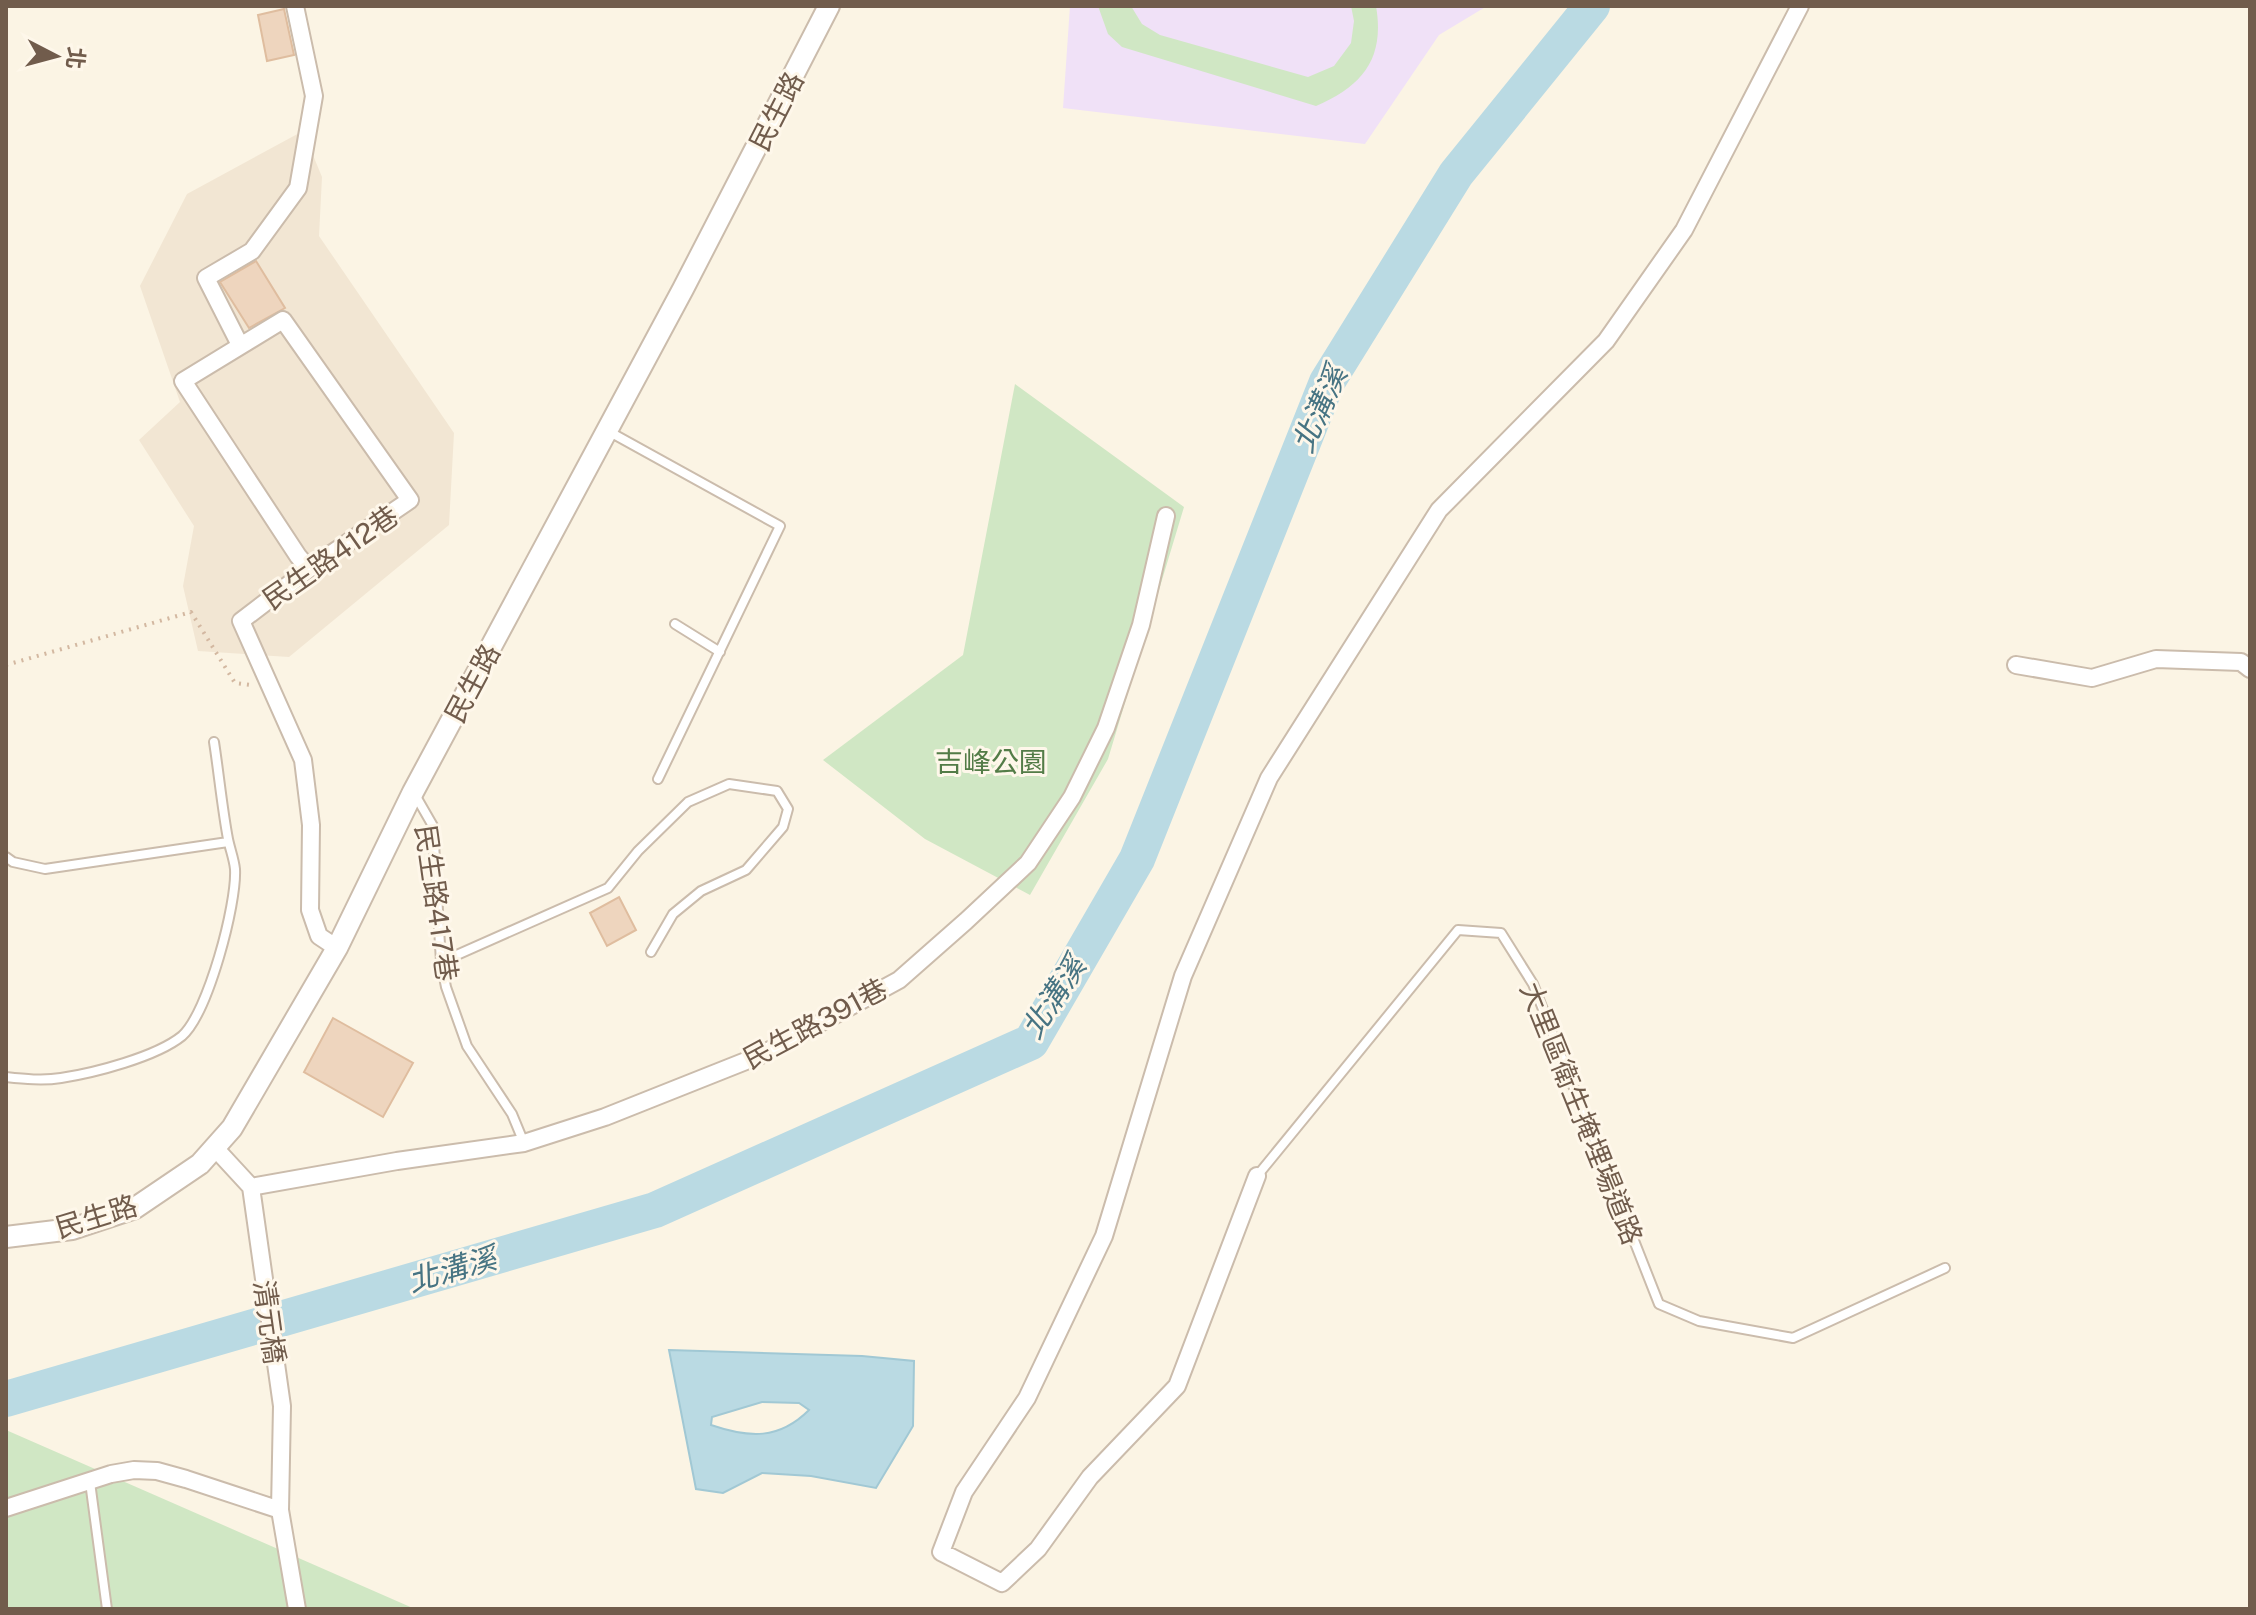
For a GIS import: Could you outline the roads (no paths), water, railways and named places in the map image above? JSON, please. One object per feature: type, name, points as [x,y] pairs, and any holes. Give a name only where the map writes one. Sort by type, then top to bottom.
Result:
[{"type":"street","points":[[295,6],[314,96],[298,188],[252,251],[206,278],[240,345],[183,381],[309,569]]},
{"type":"street","name":"民生路","points":[[6,1237],[72,1229],[135,1208],[190,1171],[232,1128],[337,948],[413,792],[607,431],[829,6]]},
{"type":"street","points":[[1257,1176],[1177,1386],[1090,1477],[1038,1549],[1002,1583],[941,1552],[964,1492],[1027,1398],[1104,1236],[1183,976],[1269,778],[1439,510],[1606,341],[1684,230],[1800,6]]},
{"type":"street","name":"民生路412巷","points":[[240,345],[283,320],[410,500],[309,569],[241,621],[303,760],[311,825],[310,910],[319,936],[337,948]]},
{"type":"street","name":"民生路391巷","points":[[251,1187],[397,1161],[524,1143],[605,1117],[761,1055],[899,980],[1028,863],[1072,797],[1106,728],[1141,625],[1166,516]]},
{"type":"street","points":[[2016,665],[2092,678],[2156,659],[2241,662],[2250,669]]},
{"type":"street","points":[[215,1148],[251,1187]]},
{"type":"street","name":"清元橋","points":[[251,1187],[281,1396],[280,1510],[297,1609]]},
{"type":"street","points":[[6,1508],[111,1474],[134,1470],[157,1471],[280,1510]]},
{"type":"lane","points":[[607,431],[780,526],[658,779]]},
{"type":"lane","points":[[675,624],[720,652]]},
{"type":"lane","points":[[6,1077],[36,1080],[61,1078],[121,1064],[152,1052],[182,1035],[197,1014],[224,938],[234,895],[235,867],[228,842],[214,742]]},
{"type":"lane","points":[[441,962],[608,888],[638,851],[688,802],[729,784],[777,791],[788,809],[783,827],[746,870],[701,891],[673,914],[651,952]]},
{"type":"lane","name":"民生路417巷","points":[[413,792],[433,826],[441,962],[446,987],[467,1046],[512,1114],[524,1143]]},
{"type":"lane","points":[[6,857],[13,862],[45,869],[228,842]]},
{"type":"lane","name":"大里區衛生掩埋場道路","points":[[1257,1176],[1458,930],[1501,933],[1533,984],[1659,1304],[1699,1321],[1793,1338],[1945,1268]]},
{"type":"lane","points":[[90,1482],[107,1609]]},
{"type":"water","points":[[669,1350],[862,1356],[914,1361],[913,1426],[876,1488],[811,1476],[762,1473],[723,1493],[696,1489]],"holes":[[[762,1402],[799,1403],[809,1410],[798,1420],[775,1431],[751,1434],[711,1425],[712,1417]]]},
{"type":"waterway","name":"北溝溪","points":[[6,1399],[655,1210],[1031,1042],[1137,859],[1327,382],[1456,174],[1592,6]]},
{"type":"park label","name":"吉峰公園","points":[[991,761]]}]
